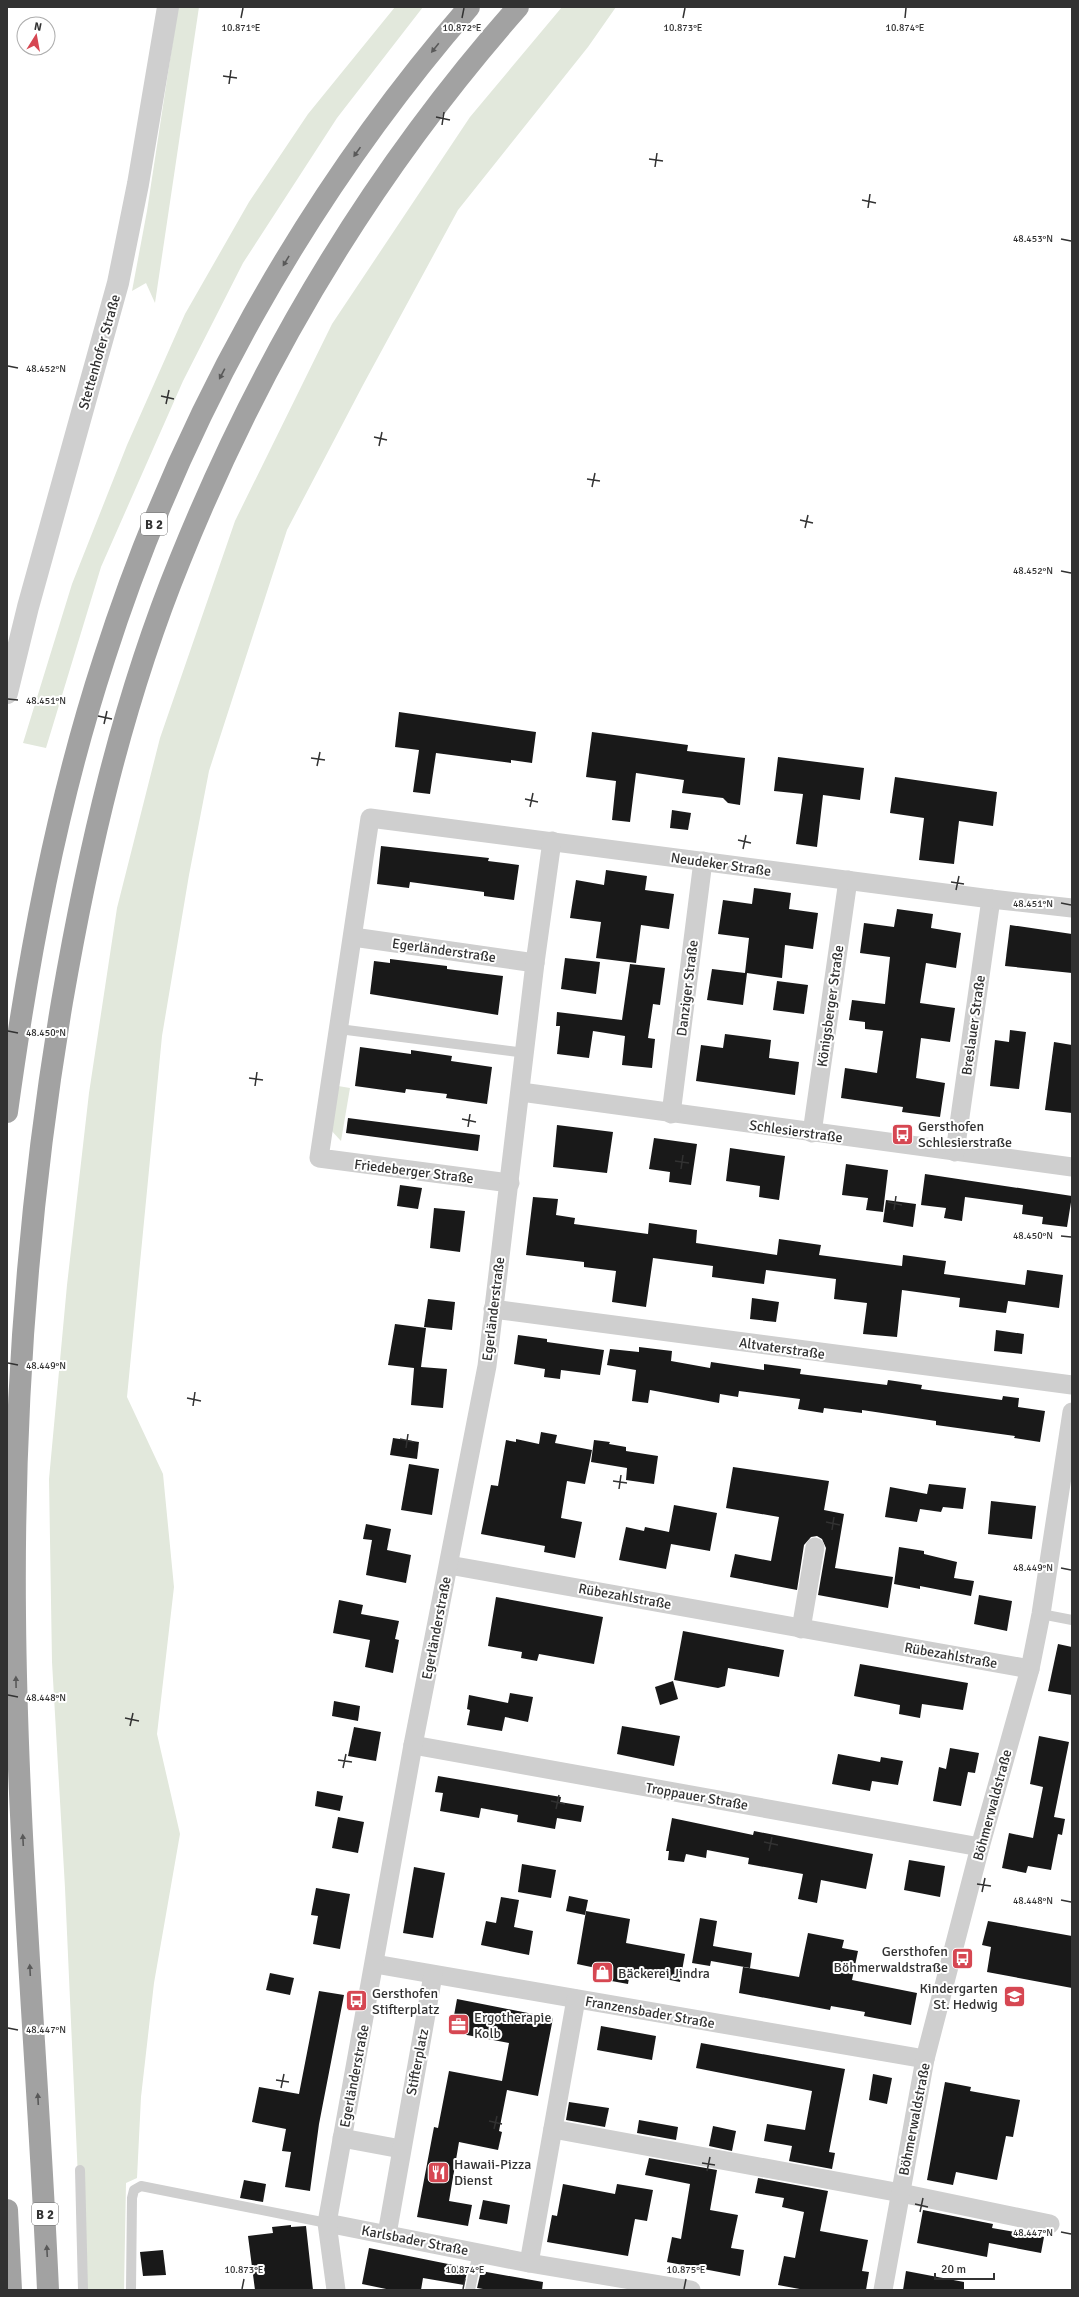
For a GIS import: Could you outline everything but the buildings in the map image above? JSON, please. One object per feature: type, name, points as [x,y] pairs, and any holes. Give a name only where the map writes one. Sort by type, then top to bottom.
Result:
[{"type":"highway","name":"B 2","points":[[7,1112],[20,1019],[39,914],[73,764],[109,645],[167,492],[221,376],[308,224],[379,119],[468,7]]},
{"type":"highway","name":"B 2","points":[[48,2290],[17,1724],[15,1504],[23,1326],[38,1171],[60,1015],[87,868],[124,722],[160,613],[178,564],[219,469],[268,368],[320,276],[359,215],[419,130],[478,54],[518,7]]},
{"type":"highway","points":[[7,2210],[11,2290]]},
{"type":"street","name":"Stettenhofer Straße","points":[[7,693],[28,607],[118,283],[138,184],[168,7]]},
{"type":"street","name":"Neudeker Straße","points":[[353,937],[370,818],[991,899],[1072,908]]},
{"type":"street","name":"Egerländerstraße","points":[[336,2290],[327,2223],[414,1745],[487,1366],[526,1053],[535,962],[552,841]]},
{"type":"street","name":"Danziger Straße","points":[[671,1114],[703,861]]},
{"type":"street","name":"Königsberger Straße","points":[[812,1133],[848,880]]},
{"type":"street","name":"Breslauer Straße","points":[[955,1152],[991,899]]},
{"type":"street","name":"Egerländerstraße","points":[[353,937],[535,962]]},
{"type":"street","points":[[339,1029],[353,937]]},
{"type":"street","name":"Friedeberger Straße","points":[[339,1029],[318,1158],[510,1183]]},
{"type":"street","name":"Schlesierstraße","points":[[521,1092],[671,1114],[1072,1168]]},
{"type":"street","name":"Altvaterstraße","points":[[493,1309],[1072,1385]]},
{"type":"street","name":"Böhmerwaldstraße","points":[[883,2290],[925,2059],[980,1847],[1030,1669],[1041,1614],[1072,1412]]},
{"type":"street","points":[[801,1629],[815,1547]]},
{"type":"street","name":"Rübezahlstraße","points":[[449,1565],[1030,1669]]},
{"type":"street","name":"Troppauer Straße","points":[[414,1745],[980,1847]]},
{"type":"street","name":"Franzensbader Straße","points":[[375,1964],[925,2059]]},
{"type":"street","name":"Stifterplatz","points":[[386,2234],[400,2149],[433,1975]]},
{"type":"street","points":[[529,2263],[576,1999]]},
{"type":"street","points":[[553,2129],[901,2193],[1050,2224]]},
{"type":"street","points":[[342,2138],[400,2149]]},
{"type":"street","name":"Karlsbader Straße","points":[[327,2223],[529,2263],[691,2290]]},
{"type":"lane","points":[[339,1029],[526,1053]]},
{"type":"lane","points":[[1041,1614],[1072,1620]]},
{"type":"lane","points":[[80,2170],[83,2290]]},
{"type":"lane","points":[[131,2290],[132,2198],[134,2190],[141,2186],[327,2223]]},
{"type":"lane","points":[[470,2290],[478,2252]]},
{"type":"shaded area","points":[[178,7],[199,7],[155,303],[146,283],[132,291],[147,211]]},
{"type":"shaded area","points":[[395,7],[423,7],[337,118],[243,263],[183,381],[101,567],[46,748],[23,743],[72,584],[127,445],[185,314],[249,202],[308,114]]},
{"type":"shaded area","points":[[562,7],[616,7],[588,47],[458,210],[363,385],[287,530],[209,771],[189,875],[162,1036],[127,1397],[163,1474],[174,1587],[157,1734],[180,1834],[154,1983],[141,2097],[137,2178],[126,2183],[124,2290],[83,2290],[65,1888],[52,1662],[49,1479],[67,1285],[89,1093],[117,908],[160,738],[235,521],[332,324],[470,117]]},
{"type":"shaded area","points":[[338,1086],[350,1088],[341,1141],[330,1129]]},
{"type":"place","name":"Gersthofen Schlesierstraße","points":[[902,1134]]},
{"type":"place","name":"Gersthofen Böhmerwaldstraße","points":[[963,1959]]},
{"type":"place","name":"Bäckerei Jindra","points":[[602,1973]]},
{"type":"place","name":"Kindergarten St. Hedwig","points":[[1014,1996]]},
{"type":"place","name":"Gersthofen Stifterplatz","points":[[357,2001]]},
{"type":"place","name":"Ergotherapie Kolb","points":[[458,2025]]},
{"type":"place","name":"Hawaii-Pizza Dienst","points":[[438,2172]]}]
